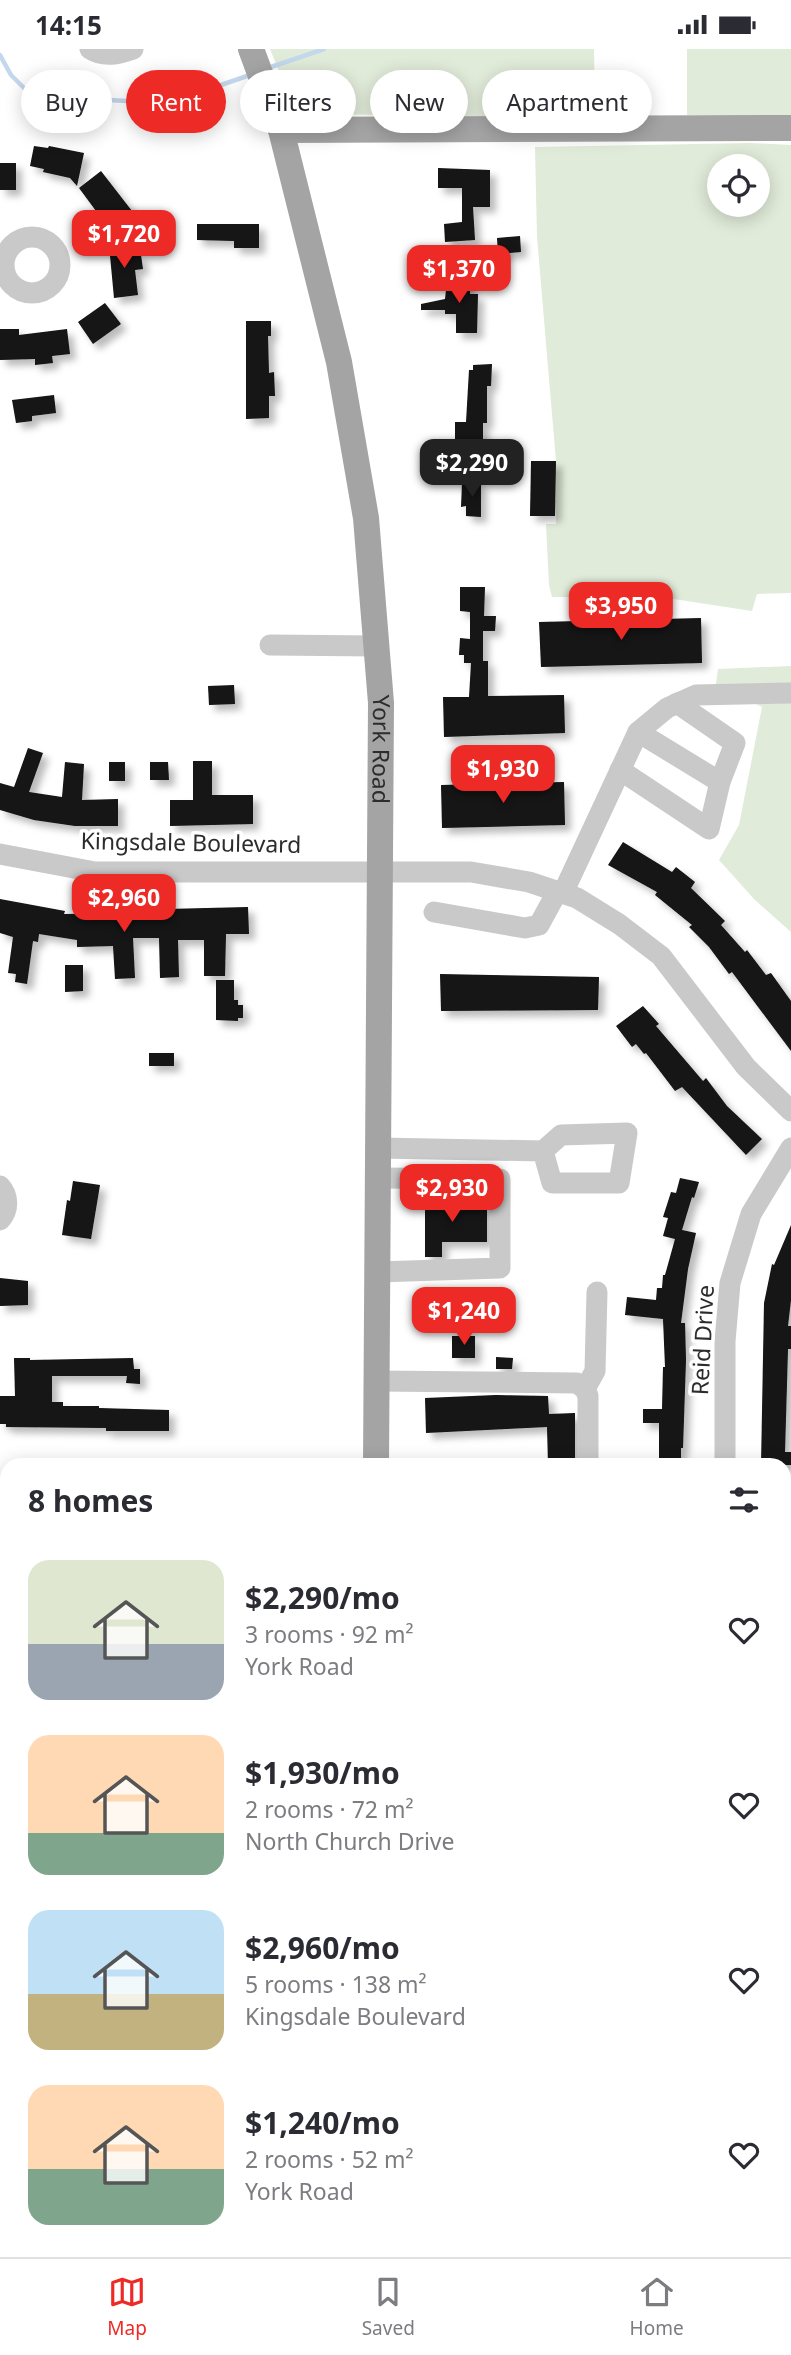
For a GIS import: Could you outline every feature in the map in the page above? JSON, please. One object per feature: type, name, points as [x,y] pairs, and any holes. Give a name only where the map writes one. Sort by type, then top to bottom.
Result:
[{"type":"main road","points":[[356,130],[791,128]]},
{"type":"main road","name":"York Road","points":[[282,133],[339,362],[366,518],[381,703],[376,1458]]},
{"type":"street","points":[[90,49],[108,55],[133,49]]},
{"type":"street","points":[[270,645],[376,646]]},
{"type":"street","points":[[435,912],[525,928],[539,925],[560,892],[638,732],[667,708],[696,695],[791,693]]},
{"type":"street","points":[[620,770],[709,829],[720,782],[735,743],[677,703]]},
{"type":"street","points":[[638,732],[720,782]]},
{"type":"street","name":"Kingsdale Boulevard","points":[[0,854],[95,872],[471,872],[529,882],[560,892],[577,898],[662,956],[746,1067],[791,1111]]},
{"type":"street","points":[[379,1148],[542,1151]]},
{"type":"street","name":"Reid Drive","points":[[725,1458],[725,1341],[730,1283],[751,1215],[791,1148]]},
{"type":"street","points":[[378,1178],[500,1179],[500,1268],[378,1272]]},
{"type":"street","points":[[0,1187],[8,1203],[0,1220]]},
{"type":"street","points":[[585,1389],[595,1371],[597,1292]]},
{"type":"street","points":[[377,1381],[577,1383],[585,1389],[588,1396],[588,1458]]},
{"type":"green space","points":[[270,49],[594,49],[594,70],[482,70],[482,116],[468,116],[468,70],[370,70],[370,115],[356,115],[356,70],[278,70]]},
{"type":"green space","points":[[687,49],[791,49],[791,117],[687,115]]},
{"type":"green space","points":[[750,143],[791,145],[791,593],[757,594],[752,611],[667,598],[552,597],[546,524],[556,524],[556,461],[537,237],[535,147]]},
{"type":"green space","points":[[791,666],[791,932],[754,899],[719,860],[739,825],[762,707],[716,684],[718,669]]},
{"type":"building","points":[[34,146],[84,153],[77,186],[70,178],[30,166]]},
{"type":"building","points":[[0,163],[16,163],[16,190],[0,190]]},
{"type":"building","points":[[438,168],[490,170],[490,207],[473,207],[475,240],[445,242],[444,224],[462,222],[462,188],[438,188]]},
{"type":"building","points":[[101,171],[132,211],[106,231],[92,214],[96,211],[79,188]]},
{"type":"building","points":[[197,224],[259,224],[259,248],[234,248],[234,241],[197,240]]},
{"type":"building","points":[[520,236],[521,252],[498,254],[497,238]]},
{"type":"building","points":[[130,242],[132,256],[141,255],[143,269],[135,270],[138,295],[114,298],[109,245]]},
{"type":"building","points":[[450,278],[470,278],[470,294],[478,294],[477,333],[456,333],[456,314],[445,314],[445,310],[421,310],[421,304],[445,299]]},
{"type":"building","points":[[105,303],[121,324],[93,344],[78,322]]},
{"type":"building","points":[[246,321],[271,321],[271,336],[268,336],[269,373],[274,372],[275,396],[269,396],[269,418],[246,419]]},
{"type":"building","points":[[0,329],[19,329],[19,335],[67,329],[70,354],[52,356],[53,363],[35,365],[35,359],[0,360]]},
{"type":"building","points":[[492,364],[491,386],[487,386],[487,423],[483,423],[483,446],[455,445],[455,422],[466,422],[469,370],[473,370],[473,365]]},
{"type":"building","points":[[54,395],[56,413],[32,416],[32,421],[16,423],[12,400]]},
{"type":"building","points":[[531,461],[556,461],[555,516],[530,516]]},
{"type":"building","points":[[462,483],[481,483],[481,517],[466,516],[466,506],[461,507]]},
{"type":"building","points":[[460,587],[485,587],[484,616],[496,616],[495,631],[483,631],[483,661],[488,661],[488,696],[564,695],[565,733],[444,737],[443,697],[469,697],[471,663],[464,663],[464,655],[459,655],[460,638],[470,639],[470,612],[460,611]]},
{"type":"building","points":[[701,618],[702,663],[541,667],[539,622]]},
{"type":"building","points":[[234,685],[235,704],[209,705],[208,686]]},
{"type":"building","points":[[28,748],[43,753],[29,792],[62,797],[65,762],[84,764],[82,800],[118,799],[118,826],[75,826],[34,820],[0,810],[0,783],[14,787]]},
{"type":"building","points":[[193,761],[212,761],[212,795],[253,795],[253,824],[170,826],[170,800],[193,800]]},
{"type":"building","points":[[109,762],[125,762],[125,781],[109,781]]},
{"type":"building","points":[[150,762],[168,762],[169,780],[150,780]]},
{"type":"building","points":[[564,782],[565,825],[442,828],[441,785]]},
{"type":"building","points":[[623,842],[672,872],[676,867],[695,882],[691,888],[725,921],[721,925],[745,952],[747,950],[766,975],[771,973],[791,1001],[791,1051],[732,972],[729,974],[709,947],[689,927],[692,925],[655,895],[657,892],[608,865]]},
{"type":"building","points":[[0,899],[65,911],[64,914],[166,913],[166,909],[248,907],[249,934],[226,934],[225,976],[204,976],[204,940],[178,940],[179,977],[160,978],[159,938],[133,938],[135,978],[115,979],[113,946],[77,947],[77,940],[39,934],[38,942],[33,941],[27,984],[15,982],[16,974],[8,973],[13,937],[0,933]]},
{"type":"building","points":[[65,965],[83,965],[83,991],[65,992]]},
{"type":"building","points":[[440,974],[599,977],[598,1010],[441,1011]]},
{"type":"building","points":[[216,980],[234,980],[234,1000],[238,1000],[238,1005],[243,1005],[243,1018],[238,1018],[238,1021],[216,1020]]},
{"type":"building","points":[[643,1006],[659,1024],[656,1026],[703,1081],[706,1078],[727,1106],[762,1139],[746,1155],[682,1087],[675,1091],[646,1053],[636,1044],[632,1047],[616,1026]]},
{"type":"building","points":[[149,1053],[174,1053],[174,1066],[149,1066]]},
{"type":"building","points":[[680,1178],[699,1182],[682,1230],[696,1233],[681,1323],[685,1323],[686,1360],[683,1448],[681,1458],[659,1458],[659,1423],[643,1423],[643,1409],[662,1409],[665,1367],[663,1319],[625,1315],[627,1297],[656,1300],[657,1288],[662,1288],[663,1275],[675,1239],[663,1236],[668,1218],[663,1217],[671,1192],[676,1193]]},
{"type":"building","points":[[73,1181],[100,1185],[91,1239],[62,1235]]},
{"type":"building","points":[[425,1192],[442,1192],[442,1204],[487,1204],[487,1242],[442,1242],[442,1257],[425,1257]]},
{"type":"building","points":[[791,1225],[791,1300],[788,1326],[791,1326],[791,1349],[788,1349],[785,1452],[791,1452],[791,1458],[761,1458],[764,1303],[772,1264],[774,1265]]},
{"type":"building","points":[[0,1278],[28,1281],[28,1305],[0,1306]]},
{"type":"building","points":[[452,1336],[475,1336],[475,1358],[452,1358]]},
{"type":"building","points":[[496,1357],[513,1358],[512,1369],[496,1369]]},
{"type":"building","points":[[14,1358],[133,1358],[134,1369],[140,1369],[140,1384],[126,1383],[127,1376],[52,1376],[52,1402],[63,1402],[63,1406],[169,1410],[169,1431],[6,1427],[6,1424],[0,1424],[0,1396],[15,1396]]},
{"type":"building","points":[[548,1396],[549,1414],[575,1413],[575,1458],[548,1458],[547,1427],[426,1433],[425,1398]]},
{"type":"waterway","points":[[268,68],[324,49]]},
{"type":"waterway","points":[[0,55],[11,75],[32,96],[146,102],[195,94],[240,78]]}]
